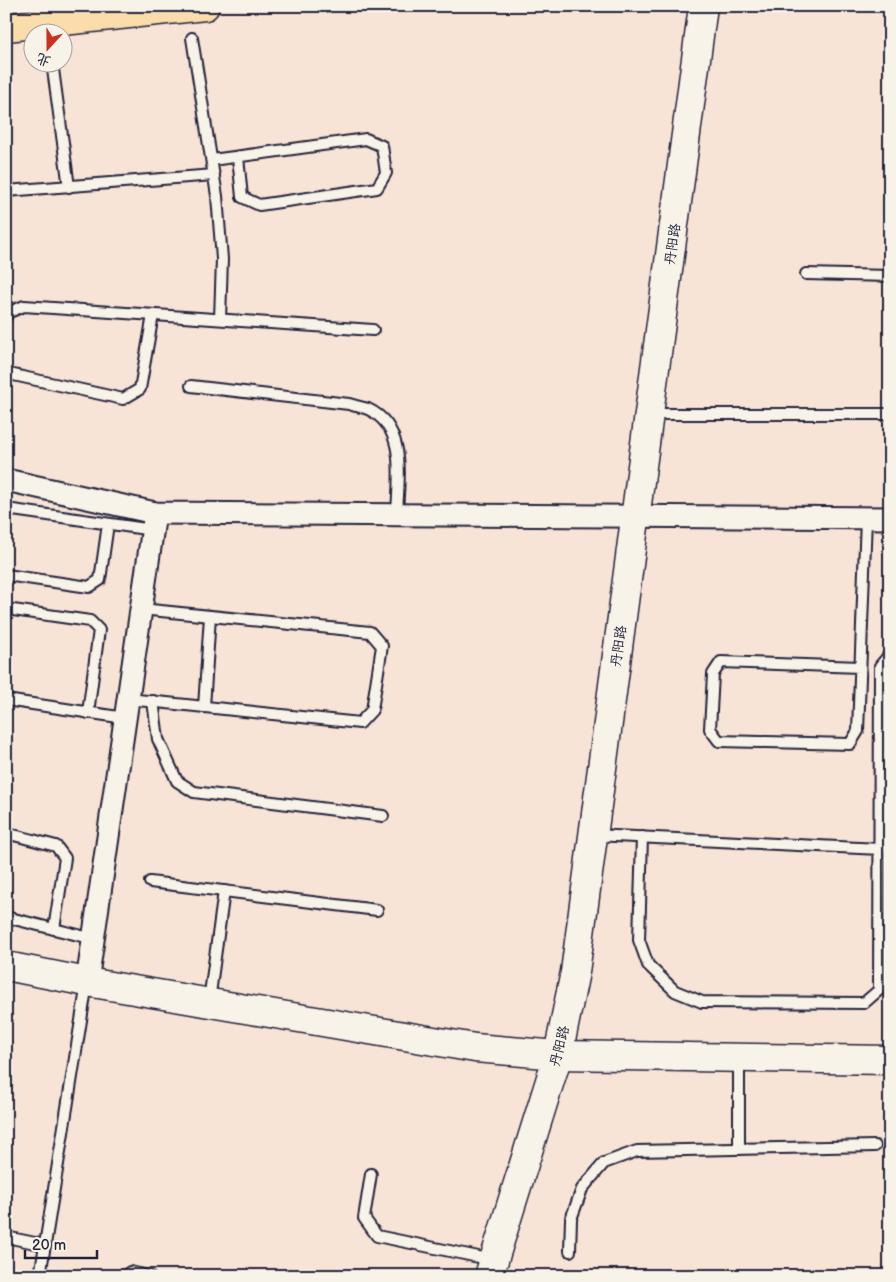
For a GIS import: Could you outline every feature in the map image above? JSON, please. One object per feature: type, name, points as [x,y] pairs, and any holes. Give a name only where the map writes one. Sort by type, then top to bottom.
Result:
[{"type":"highway","points":[[6,27],[205,6]]},
{"type":"main road","name":"丹阳路","points":[[491,1268],[558,1055],[575,972],[704,6]]},
{"type":"main road","points":[[6,966],[88,982],[475,1048],[558,1055],[890,1060]]},
{"type":"street","points":[[6,480],[154,522],[397,515],[890,518]]},
{"type":"street","points":[[88,982],[154,522]]},
{"type":"lane","points":[[192,38],[218,196],[222,259],[220,319]]},
{"type":"lane","points":[[53,72],[69,186]]},
{"type":"lane","points":[[212,160],[366,139],[382,146],[386,173],[377,188],[259,205],[242,197],[238,157]]},
{"type":"lane","points":[[6,191],[214,175]]},
{"type":"lane","points":[[806,274],[890,276]]},
{"type":"lane","points":[[6,317],[7,313],[24,306],[373,330]]},
{"type":"lane","points":[[6,370],[9,374],[123,399],[140,389],[153,315]]},
{"type":"lane","points":[[191,386],[349,404],[367,409],[382,418],[392,431],[397,446],[397,515]]},
{"type":"lane","points":[[649,414],[890,414]]},
{"type":"lane","points":[[6,509],[108,524],[154,522]]},
{"type":"lane","points":[[860,667],[721,662],[713,674],[710,729],[719,741],[850,744],[858,731],[866,518]]},
{"type":"lane","points":[[6,575],[89,587],[100,580],[108,524]]},
{"type":"lane","points":[[6,609],[90,621],[99,630],[88,713]]},
{"type":"lane","points":[[6,700],[88,713],[127,708],[153,701],[360,723],[372,710],[382,646],[370,632],[141,609]]},
{"type":"lane","points":[[204,707],[210,616]]},
{"type":"lane","points":[[642,837],[639,940],[648,965],[675,991],[702,1002],[864,1003],[879,990],[880,849],[885,829],[885,730],[880,666],[890,654]]},
{"type":"lane","points":[[153,701],[158,739],[165,756],[177,781],[194,792],[383,816]]},
{"type":"lane","points":[[6,834],[56,846],[65,858],[54,929]]},
{"type":"lane","points":[[593,835],[880,849]]},
{"type":"lane","points":[[150,882],[377,910]]},
{"type":"lane","points":[[209,1003],[224,891]]},
{"type":"lane","points":[[6,917],[94,939]]},
{"type":"lane","points":[[40,1276],[88,982]]},
{"type":"lane","points":[[739,1058],[739,1148]]},
{"type":"lane","points":[[570,1251],[571,1219],[582,1189],[604,1163],[637,1150],[875,1146]]},
{"type":"lane","points":[[371,1174],[364,1218],[377,1236],[491,1268]]},
{"type":"lane","points":[[6,1237],[45,1245]]},
{"type":"lane","points":[[124,1276],[130,1272],[149,1276]]}]
